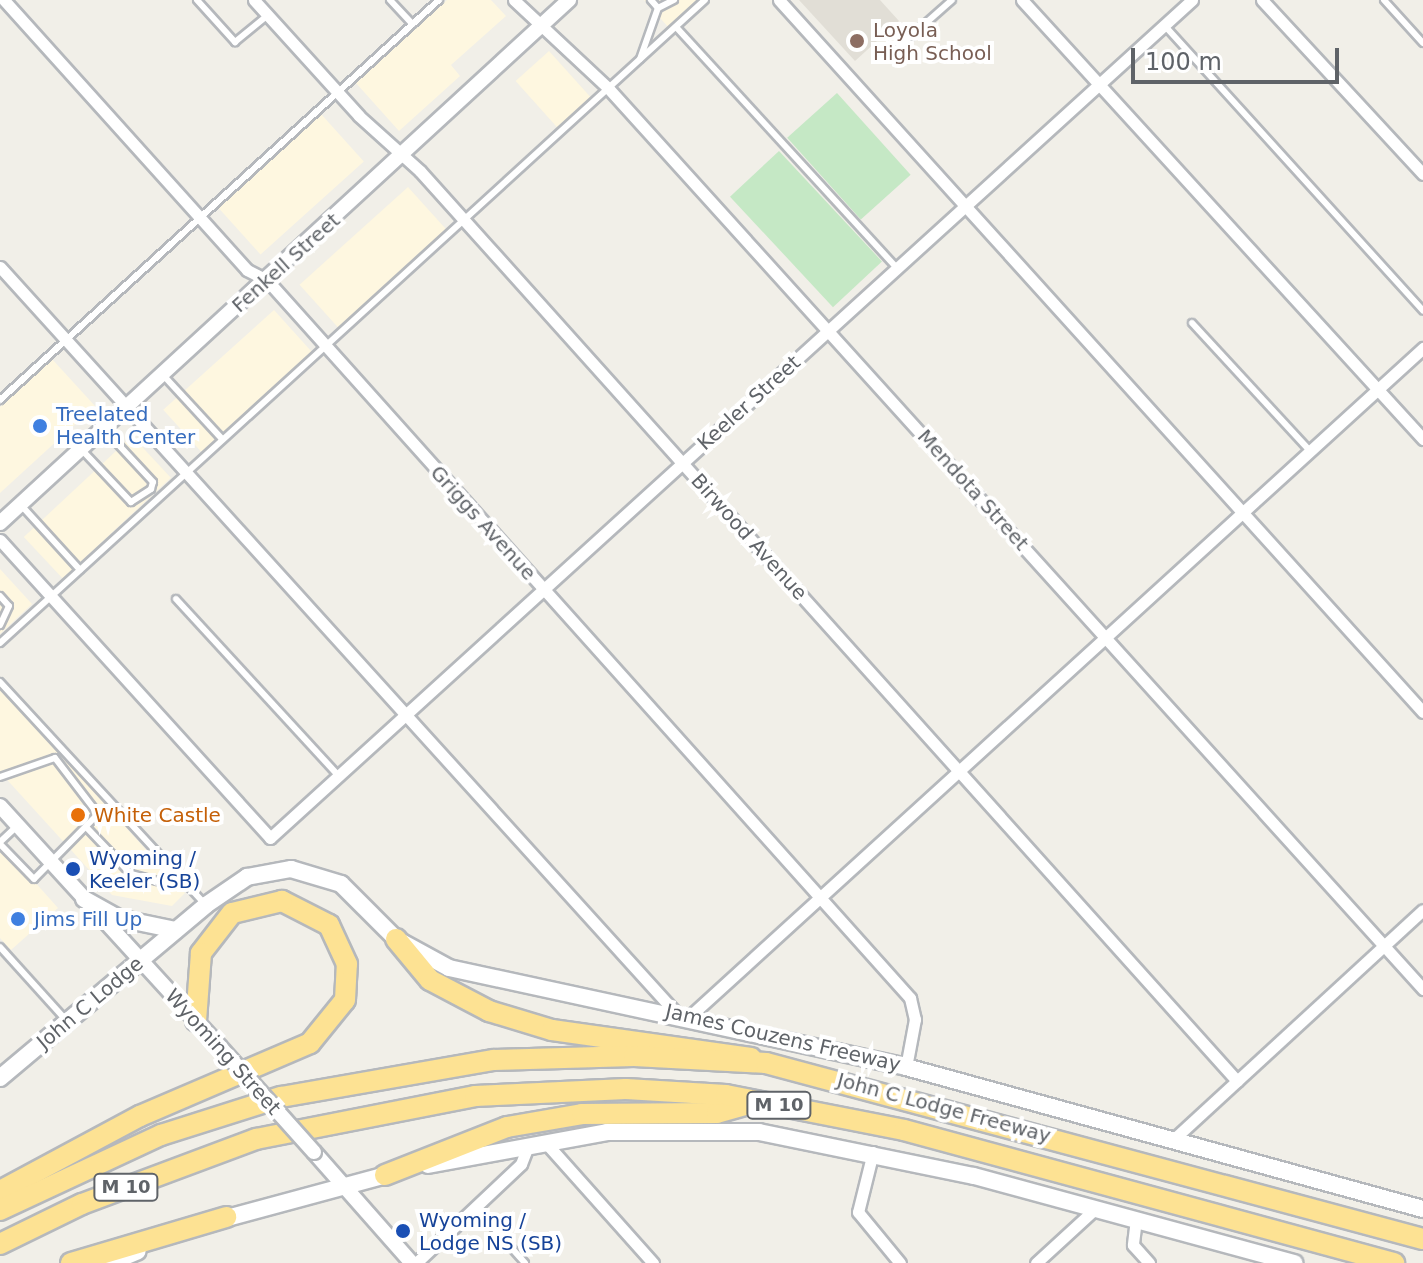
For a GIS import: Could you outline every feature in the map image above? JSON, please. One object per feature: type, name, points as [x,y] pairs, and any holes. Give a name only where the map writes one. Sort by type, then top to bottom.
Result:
[{"type":"highway","points":[[0,1191],[140,1116],[310,1043],[345,1000],[347,964],[329,925],[282,901],[232,913],[201,953],[196,1021]]},
{"type":"highway","points":[[396,939],[430,980],[489,1011],[552,1030],[661,1040],[766,1063]]},
{"type":"highway","name":"John C Lodge Freeway","points":[[0,1210],[161,1135],[281,1097],[384,1075],[557,1056],[766,1063],[1423,1239]]},
{"type":"highway","name":"John C Lodge Freeway","points":[[0,1244],[191,1162],[348,1117],[576,1089],[760,1101],[988,1150],[1394,1263]]},
{"type":"highway","points":[[385,1175],[507,1127],[582,1114],[717,1113],[760,1101]]},
{"type":"highway","points":[[71,1263],[226,1217]]},
{"type":"main road","name":"James Couzens Freeway","points":[[178,929],[247,877],[304,870],[351,892],[396,939],[449,968],[682,1014],[906,1067],[1176,1137],[1423,1209]]},
{"type":"main road","points":[[84,899],[118,918],[178,929]]},
{"type":"main road","name":"John C Lodge","points":[[0,1078],[178,929]]},
{"type":"main road","points":[[110,1263],[226,1217],[385,1175],[607,1132],[720,1129],[873,1152],[1096,1208],[1294,1263]]},
{"type":"street","name":"Griggs Avenue","points":[[4,0],[249,272],[267,280],[910,998],[915,1019],[906,1067]]},
{"type":"street","name":"Birwood Avenue","points":[[254,0],[337,92],[464,220],[1237,1081]]},
{"type":"street","name":"Mendota Street","points":[[514,0],[609,89],[1423,989]]},
{"type":"street","name":"Fenkell Street","points":[[0,523],[403,156],[569,0]]},
{"type":"street","points":[[779,0],[967,203],[1423,712]]},
{"type":"street","points":[[1022,0],[1423,439]]},
{"type":"street","name":"Keeler Street","points":[[52,596],[270,838],[1192,0]]},
{"type":"street","points":[[1262,0],[1423,174]]},
{"type":"street","points":[[0,267],[189,470],[682,1014],[820,895],[1423,348]]},
{"type":"street","points":[[0,540],[52,596]]},
{"type":"street","name":"Wyoming Street","points":[[0,806],[414,1263]]},
{"type":"street","points":[[1176,1137],[1423,910]]},
{"type":"street","points":[[546,1143],[653,1263]]},
{"type":"street","points":[[414,1263],[521,1164],[528,1146]]},
{"type":"street","points":[[873,1152],[858,1212],[900,1263]]},
{"type":"street","points":[[1036,1263],[1096,1208]]},
{"type":"street","points":[[1136,1219],[1133,1245],[1149,1263]]},
{"type":"lane","points":[[197,0],[235,42],[268,15]]},
{"type":"lane","points":[[390,0],[412,24]]},
{"type":"lane","points":[[0,400],[439,0]]},
{"type":"lane","points":[[651,0],[658,8]]},
{"type":"lane","points":[[639,61],[658,8],[674,0]]},
{"type":"lane","points":[[892,53],[952,0]]},
{"type":"lane","points":[[1384,0],[1423,43]]},
{"type":"lane","points":[[0,643],[609,89],[701,1]]},
{"type":"lane","points":[[1164,25],[1423,311]]},
{"type":"lane","points":[[676,27],[897,268]]},
{"type":"lane","points":[[1192,323],[1309,450]]},
{"type":"lane","points":[[163,375],[222,439]]},
{"type":"lane","points":[[81,449],[131,502],[151,489],[153,482],[104,429]]},
{"type":"lane","points":[[20,504],[80,570]]},
{"type":"lane","points":[[0,596],[9,606],[0,625]]},
{"type":"lane","points":[[176,599],[338,775]]},
{"type":"lane","points":[[0,682],[206,905]]},
{"type":"lane","points":[[0,777],[55,758],[95,802],[88,829],[51,863],[28,879],[0,843],[17,826]]},
{"type":"lane","points":[[88,829],[131,874],[160,882]]},
{"type":"lane","points":[[0,947],[68,1022]]},
{"type":"lane","points":[[475,1207],[525,1263]]},
{"type":"shaded area","points":[[447,0],[491,0],[506,16],[451,65],[460,76],[399,131],[356,83]]},
{"type":"shaded area","points":[[644,0],[700,0],[669,28]]},
{"type":"shaded area","name":"Loyola High School","points":[[799,0],[880,0],[899,21],[855,61]]},
{"type":"shaded area","points":[[549,51],[592,99],[558,129],[516,81]]},
{"type":"shaded area","points":[[321,114],[364,162],[261,255],[218,207]]},
{"type":"shaded area","points":[[408,187],[447,230],[338,328],[300,285]]},
{"type":"shaded area","points":[[274,310],[312,352],[201,452],[163,410]]},
{"type":"shaded area","points":[[52,359],[95,406],[0,493],[0,407]]},
{"type":"shaded area","points":[[132,436],[171,478],[63,579],[24,537]]},
{"type":"shaded area","points":[[0,569],[32,604],[0,634]]},
{"type":"shaded area","points":[[0,688],[185,893],[172,906],[112,895],[0,772]]},
{"type":"shaded area","points":[[0,843],[58,908],[11,950],[0,938]]},
{"type":"green space","points":[[837,93],[911,175],[861,220],[787,138]]},
{"type":"green space","points":[[779,151],[882,261],[833,307],[730,197]]},
{"type":"place","name":"Loyola High School","points":[[857,41]]},
{"type":"place","name":"Treelated Health Center","points":[[40,426]]},
{"type":"place","name":"White Castle","points":[[78,815]]},
{"type":"place","name":"Wyoming / Keeler (SB)","points":[[73,869]]},
{"type":"place","name":"Jims Fill Up","points":[[18,919]]},
{"type":"place","name":"Wyoming / Lodge NS (SB)","points":[[403,1231]]}]
